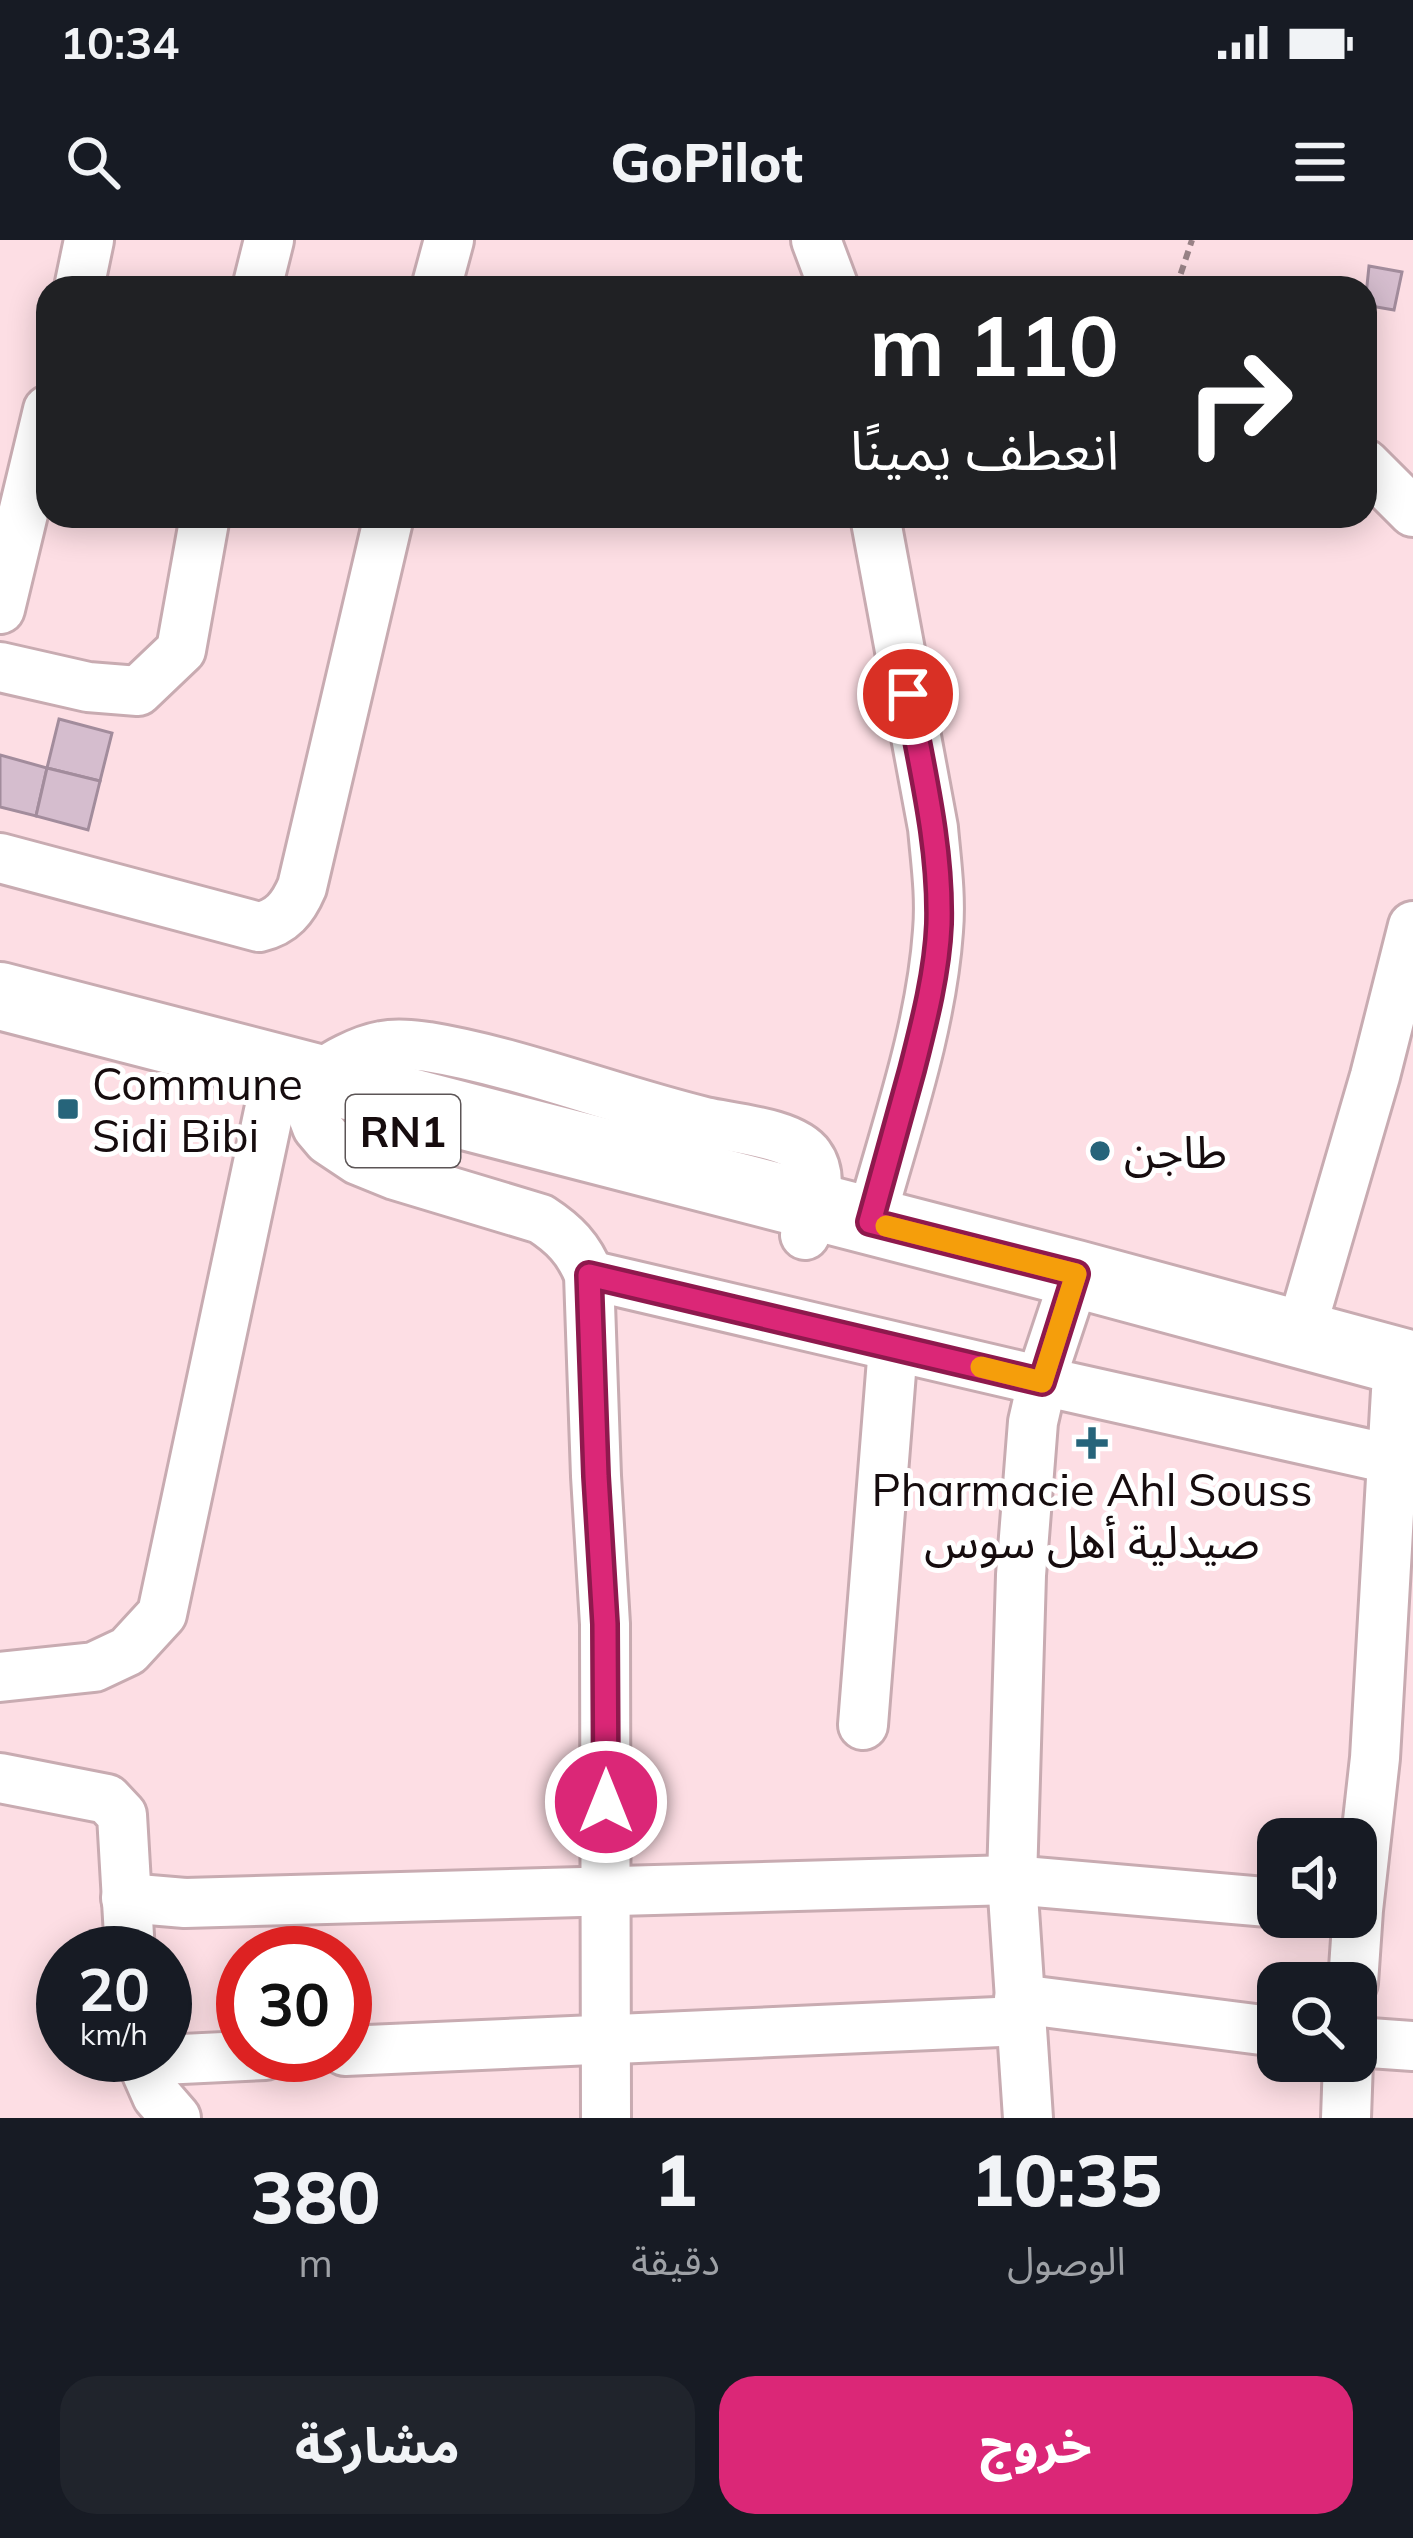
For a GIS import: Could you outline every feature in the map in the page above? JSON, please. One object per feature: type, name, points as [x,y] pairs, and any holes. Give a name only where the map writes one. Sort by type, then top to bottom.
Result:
[{"type":"highway","name":"RN1","points":[[0,996],[300,1093]]},
{"type":"highway","name":"RN1","points":[[0,1029],[300,1093],[829,1222],[1407,1384]]},
{"type":"highway","name":"RN1","points":[[1071,1290],[1300,1333],[1407,1384]]},
{"type":"street","points":[[82,276],[89,240]]},
{"type":"street","points":[[260,276],[269,240]]},
{"type":"street","points":[[439,276],[449,240]]},
{"type":"street","points":[[816,240],[830,276]]},
{"type":"street","points":[[0,609],[11,497],[36,438]]},
{"type":"street","points":[[1377,476],[1413,512]]},
{"type":"street","points":[[0,667],[88,687],[138,691],[181,650],[204,528]]},
{"type":"street","points":[[0,858],[259,927],[286,914],[302,887],[386,528]]},
{"type":"street","points":[[829,1222],[920,1038],[939,927],[933,828],[877,528]]},
{"type":"street","points":[[1300,1333],[1413,926]]},
{"type":"street","points":[[0,1677],[94,1667],[128,1651],[162,1614],[300,1093],[366,1050],[407,1045],[758,1132],[803,1149],[810,1157],[829,1222]]},
{"type":"street","points":[[300,1093],[328,1140],[358,1160],[541,1219],[580,1253],[589,1275],[605,1624],[606,2118]]},
{"type":"street","points":[[589,1275],[1402,1462]]},
{"type":"street","points":[[1028,2118],[1012,1880],[1026,1493],[1033,1422],[1071,1290]]},
{"type":"street","points":[[863,1725],[893,1347]]},
{"type":"street","points":[[1368,1818],[1398,1631],[1407,1384]]},
{"type":"street","points":[[0,1778],[107,1798],[122,1815],[128,1926]]},
{"type":"street","points":[[126,1898],[185,1903],[1012,1880],[1257,1902]]},
{"type":"street","points":[[372,2050],[1020,2010],[1257,2030]]},
{"type":"street","points":[[1377,2044],[1413,2047]]},
{"type":"street","points":[[151,2082],[176,2118]]},
{"type":"street","points":[[1346,2118],[1347,2082]]},
{"type":"path","points":[[1180,276],[1192,240]]},
{"type":"building","points":[[1369,266],[1402,272],[1394,310],[1377,307],[1377,276],[1368,276]]},
{"type":"building","points":[[59,719],[112,733],[100,781],[47,768]]},
{"type":"building","points":[[0,755],[47,768],[36,816],[0,807]]},
{"type":"building","points":[[47,768],[100,781],[88,830],[36,816]]},
{"type":"slow traffic","points":[[886,1226],[1076,1274],[1042,1382],[981,1367]]},
{"type":"place","name":"Commune Sidi Bibi","points":[[68,1109]]},
{"type":"place","name":"طاجن","points":[[1100,1151]]},
{"type":"place","name":"Pharmacie Ahl Souss صيدلية أهل سوس","points":[[1092,1443]]},
{"type":"route","points":[[606,1802],[605,1624],[589,1275],[1042,1382],[1076,1274],[870,1222],[920,1038],[939,927],[933,828],[908,694]]}]
